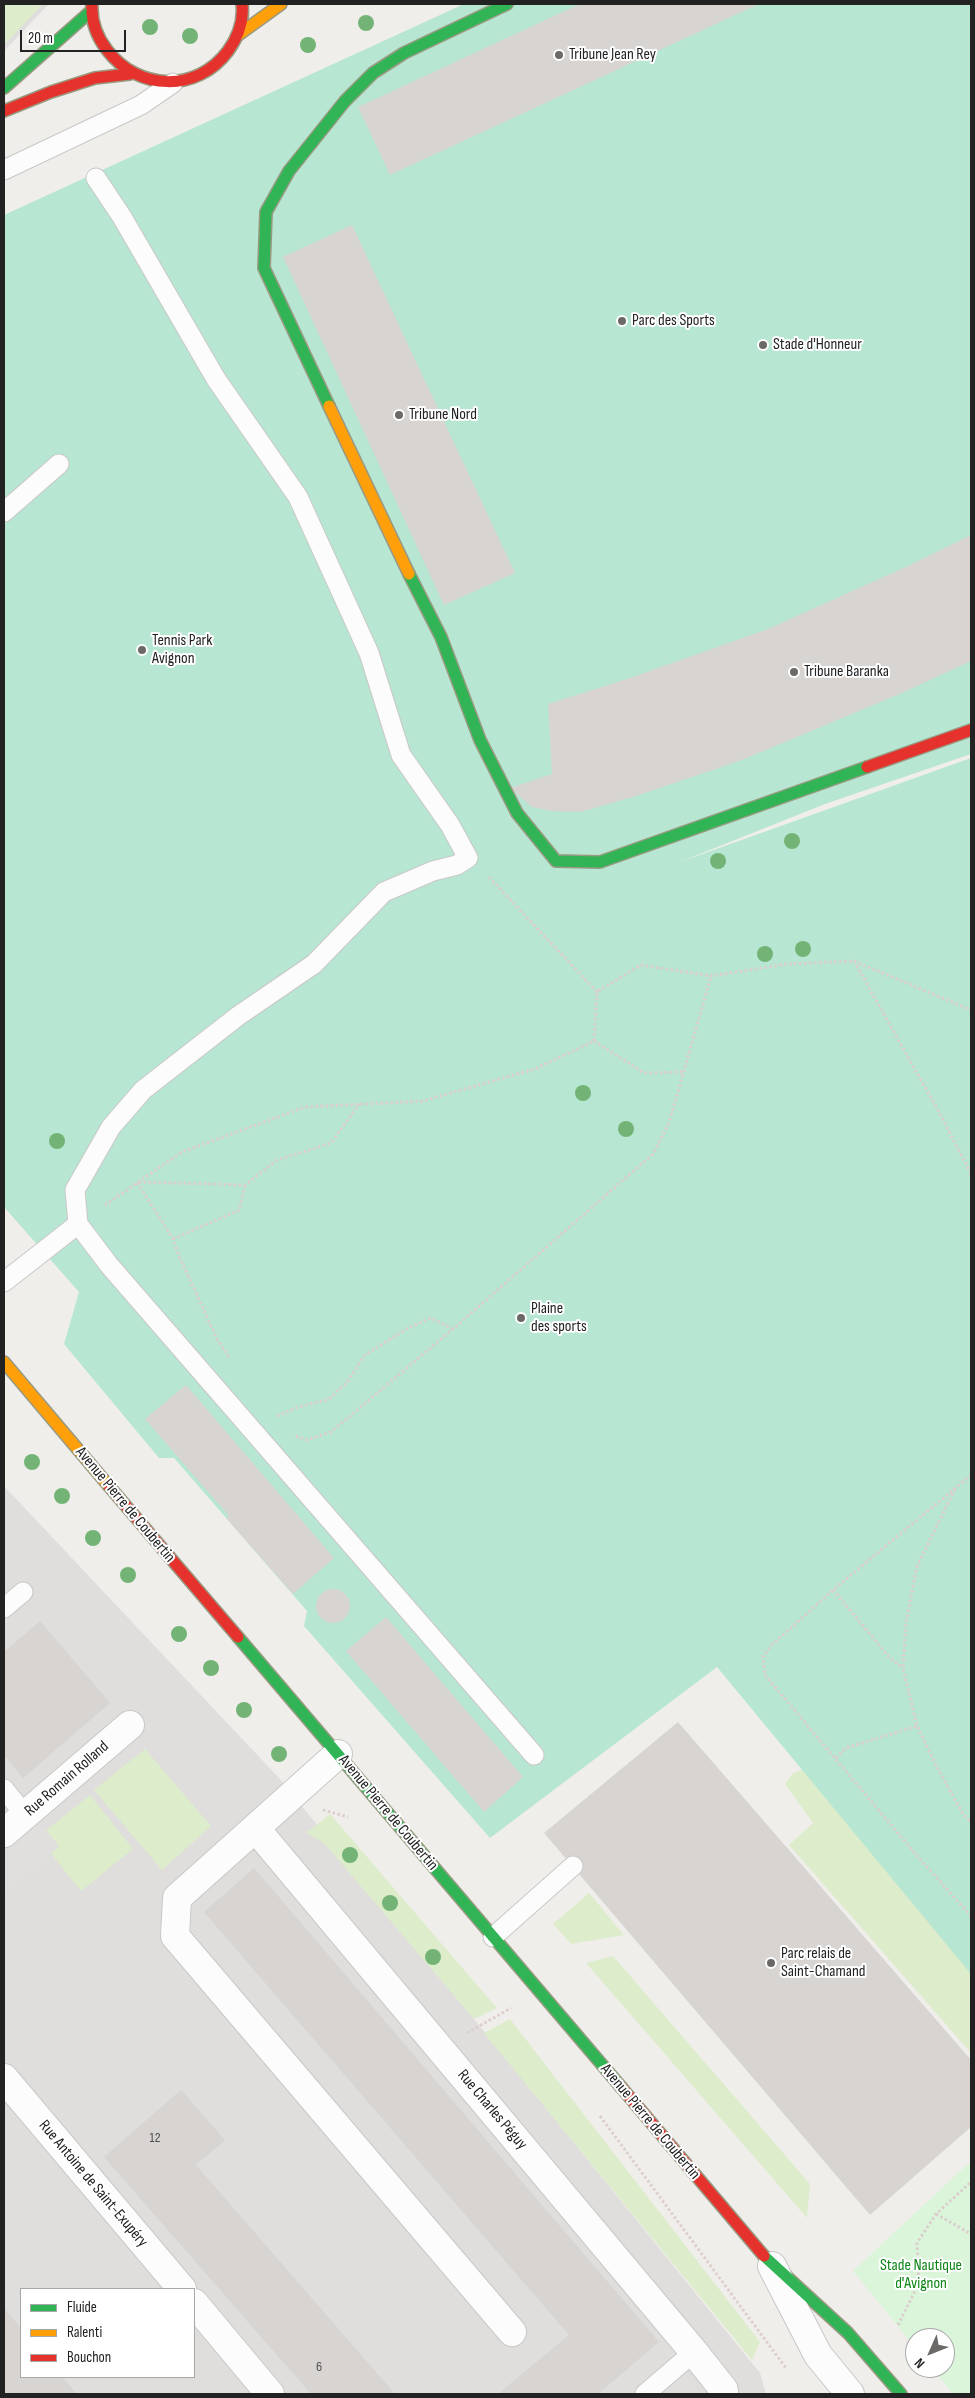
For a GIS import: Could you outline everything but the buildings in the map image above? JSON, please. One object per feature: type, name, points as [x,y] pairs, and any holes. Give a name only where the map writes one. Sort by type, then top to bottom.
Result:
[{"type":"street","points":[[92,7],[97,36],[110,58],[130,74],[151,82],[173,83],[194,79],[212,69],[228,53],[238,35],[243,11],[242,4]]},
{"type":"street","points":[[238,35],[282,4]]},
{"type":"street","points":[[508,4],[404,53],[373,73],[345,101],[289,171],[266,212],[264,268],[404,567],[441,637],[480,740],[517,813],[556,861],[600,862],[971,730]]},
{"type":"street","points":[[4,88],[92,7]]},
{"type":"street","points":[[4,111],[51,92],[95,78],[130,74]]},
{"type":"street","name":"Avenue Pierre de Coubertin","points":[[4,1362],[771,2264],[848,2332],[901,2394]]},
{"type":"street","name":"Rue Romain Rolland","points":[[4,1833],[130,1725]]},
{"type":"street","points":[[338,1754],[177,1898],[175,1936],[512,2332]]},
{"type":"street","name":"Rue Charles Péguy","points":[[256,1829],[694,2352],[724,2394]]},
{"type":"street","name":"Rue Antoine de Saint-Exupéry","points":[[4,2078],[181,2288]]},
{"type":"street","name":"Avenue Pierre de Coubertin","points":[[771,2264],[818,2355],[850,2394]]},
{"type":"street","points":[[195,2304],[270,2394]]},
{"type":"lane","points":[[4,170],[141,105],[173,83]]},
{"type":"lane","points":[[96,178],[122,217],[216,379],[298,498],[369,653],[402,756],[450,826],[468,858],[458,865],[432,871],[384,892],[314,964],[238,1016],[143,1090],[110,1127],[75,1190],[78,1224],[110,1265],[534,1755]]},
{"type":"lane","points":[[4,512],[59,464]]},
{"type":"lane","points":[[4,1282],[78,1224]]},
{"type":"lane","points":[[4,1608],[23,1592]]},
{"type":"lane","points":[[4,1789],[25,1815]]},
{"type":"lane","points":[[493,1937],[573,1866]]},
{"type":"lane","points":[[645,2394],[694,2352]]},
{"type":"path","points":[[468,858],[514,902],[597,992],[594,1041]]},
{"type":"path","points":[[597,992],[641,965],[711,976],[786,964],[854,961],[971,1010]]},
{"type":"path","points":[[854,961],[971,1174]]},
{"type":"path","points":[[291,1435],[307,1440],[332,1432],[653,1154],[669,1123],[711,976]]},
{"type":"path","points":[[594,1041],[644,1073],[684,1072]]},
{"type":"path","points":[[78,1224],[182,1152],[305,1106],[423,1101],[534,1070],[594,1041]]},
{"type":"path","points":[[173,1239],[239,1210],[245,1186],[277,1160],[331,1143],[360,1104]]},
{"type":"path","points":[[137,1182],[165,1181],[245,1186]]},
{"type":"path","points":[[137,1182],[173,1239],[217,1340],[232,1362]]},
{"type":"path","points":[[272,1418],[299,1407],[329,1399],[347,1382],[365,1355],[408,1328],[431,1318],[453,1329]]},
{"type":"path","points":[[971,1475],[833,1590],[773,1644],[762,1657],[765,1675],[918,1857],[971,1916]]},
{"type":"path","points":[[956,1488],[917,1566],[906,1622],[903,1668],[917,1726],[954,1798],[971,1822]]},
{"type":"path","points":[[833,1590],[890,1658],[903,1668]]},
{"type":"path","points":[[836,1758],[846,1748],[917,1726]]},
{"type":"path","points":[[299,1789],[319,1809],[352,1819]]},
{"type":"path","points":[[505,2001],[517,2016]]},
{"type":"path","points":[[444,2053],[471,2030],[511,2008]]},
{"type":"path","points":[[598,2114],[791,2374]]},
{"type":"path","points":[[898,2325],[918,2283],[917,2242],[936,2214],[971,2182]]},
{"type":"path","points":[[936,2214],[971,2234]]},
{"type":"shaded area","points":[[4,4],[49,4],[4,51]]},
{"type":"shaded area","points":[[4,1486],[280,1779],[760,2373],[766,2394],[4,2394]]},
{"type":"shaded area","points":[[4,1779],[59,1846],[4,1897]]},
{"type":"shaded area","points":[[678,2361],[697,2384],[685,2394],[639,2394]]},
{"type":"green space","points":[[4,4],[43,4],[4,45]]},
{"type":"green space","points":[[464,4],[971,4],[971,754],[825,804],[680,862],[971,758],[971,1974],[717,1667],[490,1838],[304,1626],[307,1611],[174,1458],[159,1458],[64,1344],[79,1292],[4,1207],[4,215]]},
{"type":"green space","points":[[145,1749],[211,1826],[162,1870],[94,1790]]},
{"type":"green space","points":[[827,1758],[971,1923],[971,2053],[789,1845],[813,1823],[785,1784],[792,1774]]},
{"type":"green space","points":[[90,1795],[133,1849],[81,1891],[38,1837]]},
{"type":"green space","points":[[330,1814],[497,2008],[474,2019],[324,1843],[306,1833]]},
{"type":"green space","points":[[589,1893],[624,1935],[571,1944],[553,1924]]},
{"type":"green space","points":[[613,1956],[810,2184],[807,2218],[586,1963]]},
{"type":"green space","points":[[510,2019],[760,2342],[752,2360],[484,2033]]},
{"type":"green space","name":"Stade Nautique d'Avignon","points":[[971,2161],[971,2394],[953,2394],[940,2378],[955,2378],[955,2328],[905,2328],[905,2335],[853,2271]]},
{"type":"traffic: fast","points":[[329,406],[264,268],[266,212],[289,171],[345,101],[373,73],[404,53],[507,4]]},
{"type":"traffic: fast","points":[[4,88],[91,11]]},
{"type":"traffic: fast","points":[[409,574],[441,637],[480,740],[517,813],[556,861],[600,862],[867,767]]},
{"type":"traffic: fast","points":[[238,1637],[621,2087]]},
{"type":"traffic: fast","points":[[764,2256],[848,2333],[901,2394]]},
{"type":"traffic: slow","points":[[238,35],[281,4]]},
{"type":"traffic: slow","points":[[329,406],[409,574]]},
{"type":"traffic: slow","points":[[4,1362],[108,1485]]},
{"type":"traffic: jam","points":[[92,4],[94,23],[100,40],[120,64],[135,73],[151,79],[168,82],[184,80],[200,74],[215,65],[235,40],[241,23],[242,4]]},
{"type":"traffic: jam","points":[[4,111],[51,92],[95,78],[130,74]]},
{"type":"traffic: jam","points":[[867,767],[971,730]]},
{"type":"traffic: jam","points":[[108,1485],[238,1637]]},
{"type":"traffic: jam","points":[[621,2087],[764,2256]]},
{"type":"place","name":"Tribune Jean Rey","points":[[559,55]]},
{"type":"place","name":"Parc des Sports","points":[[622,321]]},
{"type":"place","name":"Stade d'Honneur","points":[[763,345]]},
{"type":"place","name":"Tribune Nord","points":[[399,415]]},
{"type":"place","name":"Tennis Park Avignon","points":[[142,650]]},
{"type":"place","name":"Tribune Baranka","points":[[794,672]]},
{"type":"place","name":"Plaine des sports","points":[[521,1318]]},
{"type":"place","name":"Parc relais de Saint-Chamand","points":[[771,1963]]}]
